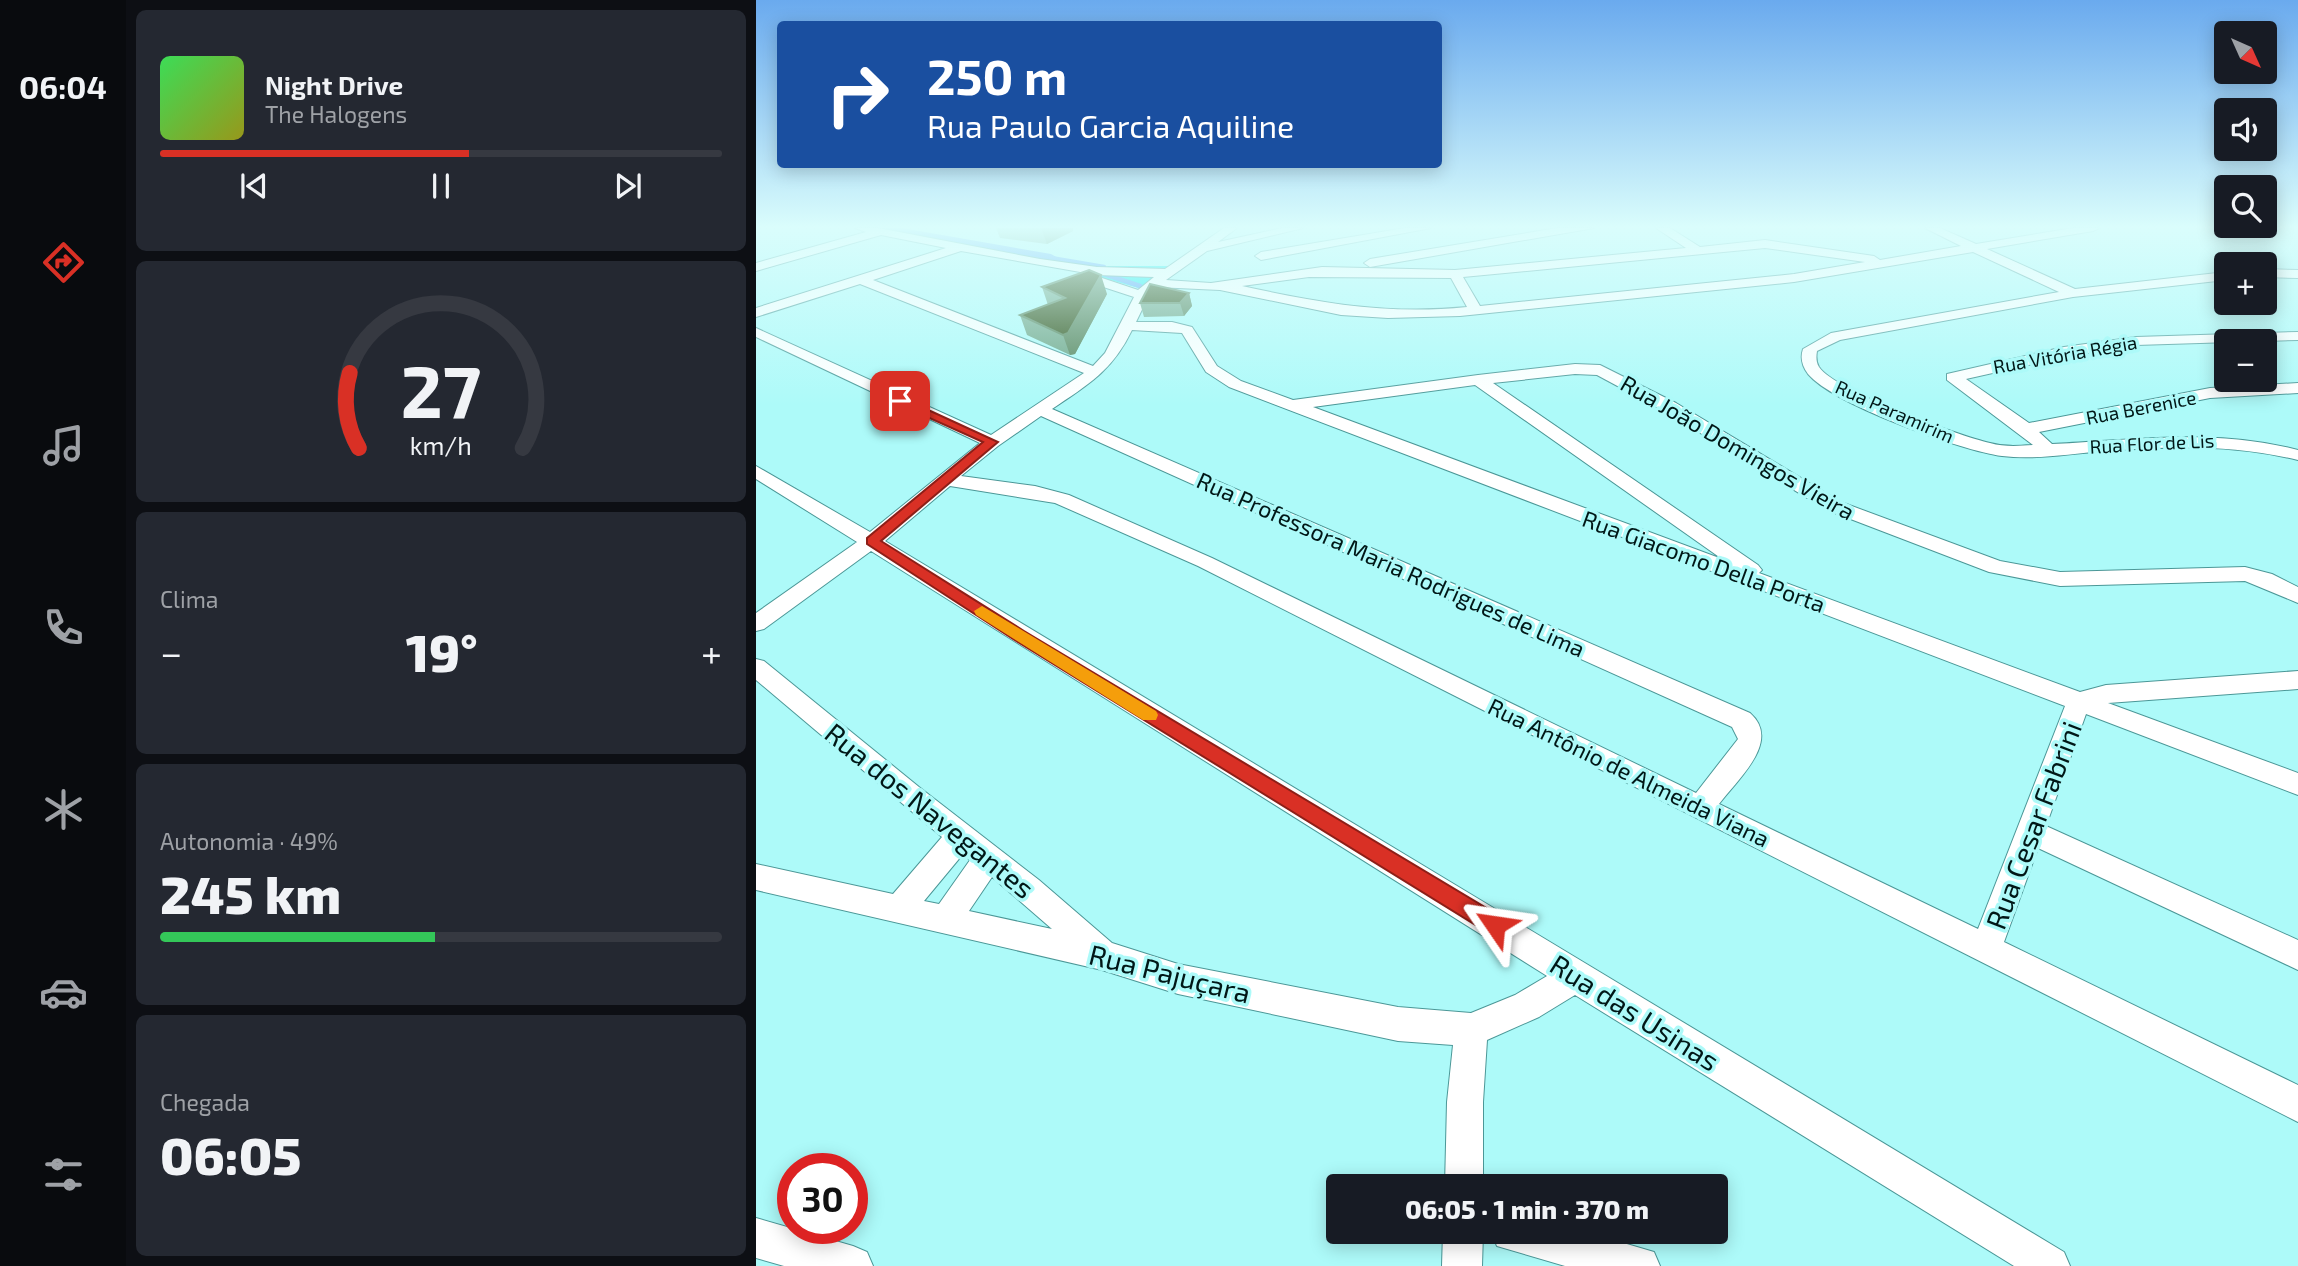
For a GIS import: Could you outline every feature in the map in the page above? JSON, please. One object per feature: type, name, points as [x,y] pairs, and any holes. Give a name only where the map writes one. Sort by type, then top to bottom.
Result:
[{"type":"street","points":[[756,313],[838,287]]},
{"type":"street","points":[[878,287],[1096,372]]},
{"type":"street","points":[[1138,287],[1181,287]]},
{"type":"street","points":[[756,624],[872,541],[992,442],[1096,372],[1112,355],[1148,287]]},
{"type":"street","points":[[1226,287],[1341,311],[1388,314],[1476,310],[1704,287]]},
{"type":"street","points":[[1463,287],[1476,310]]},
{"type":"street","points":[[2060,287],[2073,293]]},
{"type":"street","name":"Rua Paramirim","points":[[2047,449],[2001,451],[1960,441],[1823,378],[1814,372],[1808,356],[1810,349],[1836,337],[2073,293],[2126,287]]},
{"type":"street","name":"Rua Giacomo Della Porta","points":[[1128,326],[1172,326],[1186,330],[1211,369],[1221,378],[2298,784]]},
{"type":"street","points":[[756,332],[992,442]]},
{"type":"street","name":"Rua Vitória Régia","points":[[2047,449],[2026,429],[1953,377],[2054,354],[2136,341],[2296,337]]},
{"type":"street","name":"Rua João Domingos Vieira","points":[[1293,405],[1575,369],[1607,372],[1834,506],[1870,522],[2016,572],[2060,579],[2245,574],[2264,579],[2298,596]]},
{"type":"street","points":[[1478,380],[1773,586]]},
{"type":"street","name":"Rua Berenice","points":[[2026,429],[2210,393],[2298,388]]},
{"type":"street","name":"Rua Professora Maria Rodrigues de Lima","points":[[1041,410],[1741,720],[1749,727],[1751,740],[1701,807]]},
{"type":"street","name":"Rua Flor de Lis","points":[[2047,449],[2211,439],[2257,444],[2298,455]]},
{"type":"street","name":"Rua das Usinas","points":[[756,471],[2050,1266]]},
{"type":"street","name":"Rua Antônio de Almeida Viana","points":[[946,480],[1035,492],[1104,517],[1205,562],[1416,669],[1701,807],[2298,1104]]},
{"type":"street","name":"Rua dos Navegantes","points":[[756,667],[989,857],[1102,954]]},
{"type":"street","points":[[2079,701],[2106,694],[2298,680]]},
{"type":"street","name":"Rua Cesar Fabrini","points":[[1986,948],[2079,701]]},
{"type":"street","points":[[2030,831],[2298,955]]},
{"type":"street","points":[[900,908],[961,836]]},
{"type":"street","points":[[945,920],[989,857]]},
{"type":"street","name":"Rua Pajuçara","points":[[756,877],[1102,954],[1178,979],[1398,1024],[1471,1030],[1527,1006],[1577,976]]},
{"type":"street","points":[[1464,1174],[1465,1102],[1471,1030]]},
{"type":"street","points":[[756,1238],[853,1266]]},
{"type":"street","points":[[1462,1266],[1463,1244]]},
{"type":"street","points":[[1557,1244],[1640,1266]]},
{"type":"building","points":[[1042,287],[1094,287],[1068,333],[1063,335],[1020,315],[1065,298]]},
{"type":"building","points":[[1148,287],[1163,287],[1189,293],[1180,303],[1140,303]]},
{"type":"slow traffic","points":[[982,611],[1150,715]]},
{"type":"route","points":[[900,401],[992,442],[872,541],[1019,635],[1495,925]]}]
